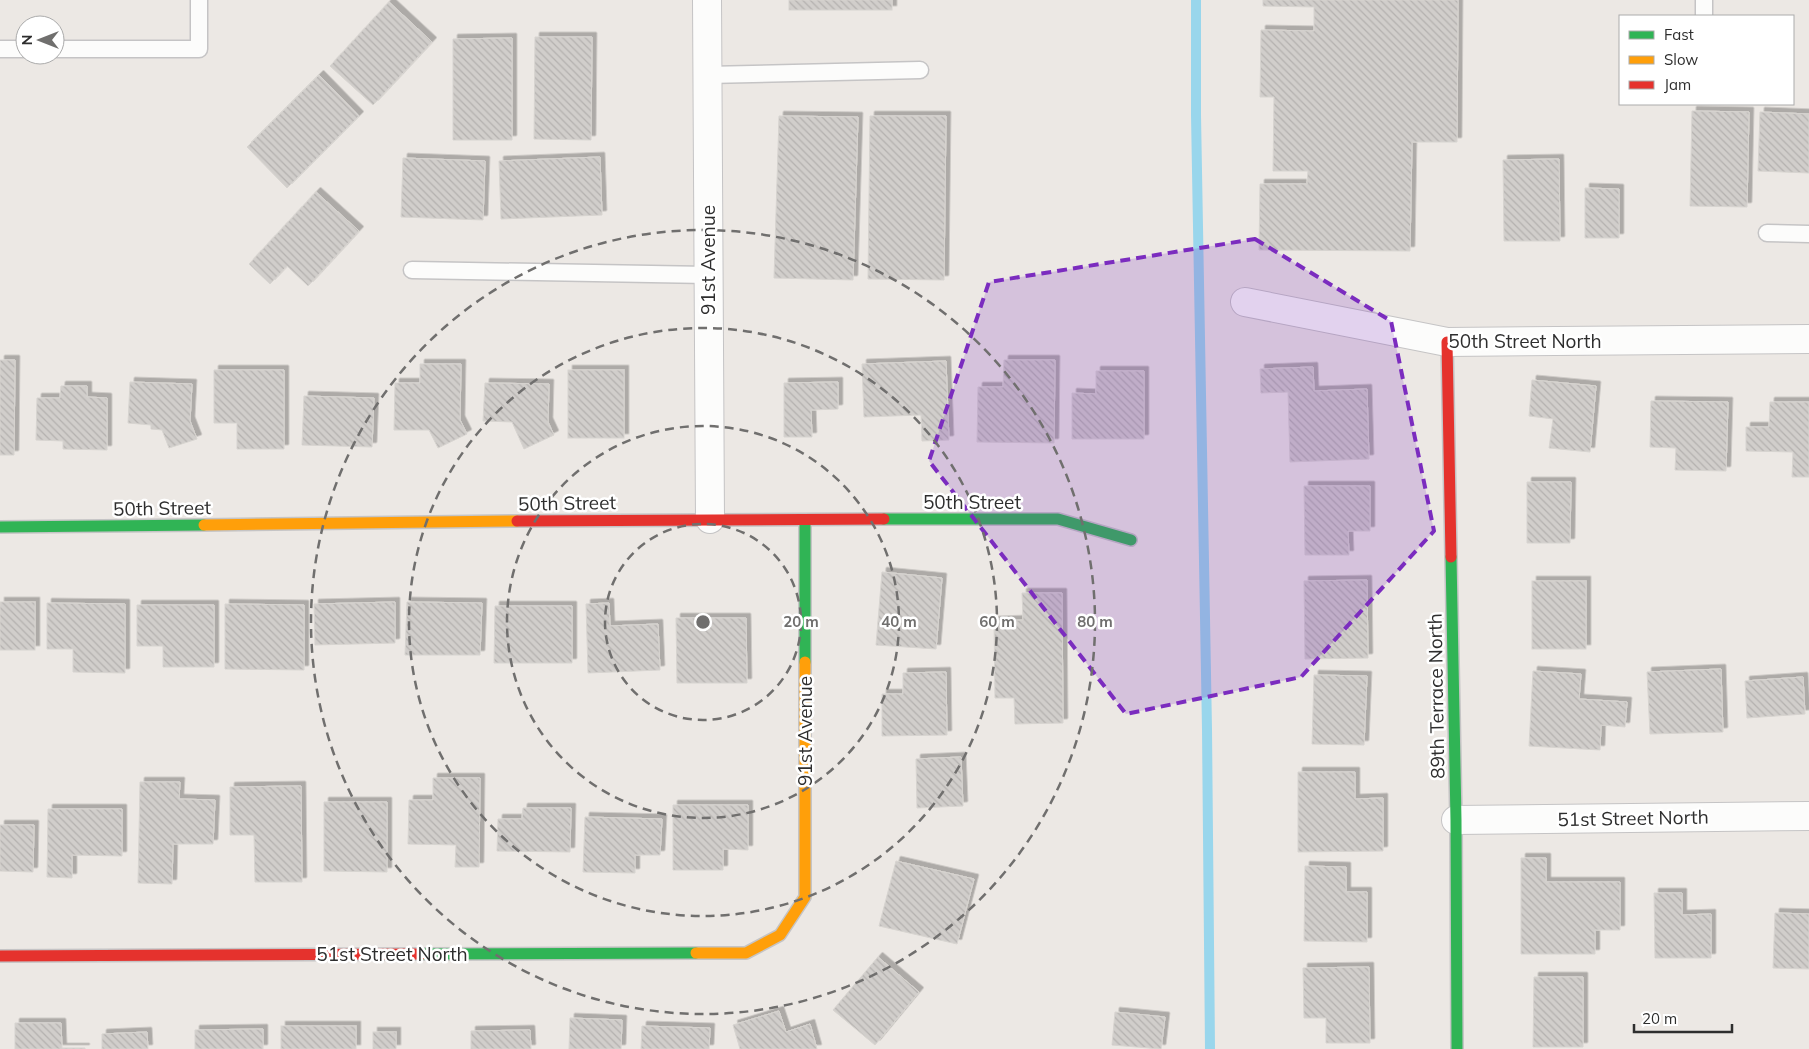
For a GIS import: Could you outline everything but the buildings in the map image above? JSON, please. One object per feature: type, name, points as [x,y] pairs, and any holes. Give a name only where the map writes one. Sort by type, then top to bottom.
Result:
[{"type":"street","name":"91st Avenue","points":[[707,0],[710,519]]},
{"type":"street","name":"50th Street North","points":[[1244,302],[1447,342],[1809,339]]},
{"type":"street","name":"89th Terrace North","points":[[1447,342],[1456,820],[1456,1049]]},
{"type":"street","name":"50th Street","points":[[0,527],[710,519],[1058,519],[1131,540]]},
{"type":"street","name":"91st Avenue","points":[[780,935],[805,897],[805,520]]},
{"type":"street","name":"51st Street North","points":[[1456,820],[1809,816]]},
{"type":"street","name":"51st Street North","points":[[0,956],[746,953],[780,935]]},
{"type":"lane","points":[[65,49],[199,49],[199,0]]},
{"type":"lane","points":[[1704,0],[1704,15]]},
{"type":"lane","points":[[0,49],[15,49]]},
{"type":"lane","points":[[707,75],[920,70]]},
{"type":"lane","points":[[1767,234],[1809,234]]},
{"type":"lane","points":[[412,270],[708,275]]},
{"type":"highlighted area","points":[[1255,239],[1391,321],[1434,531],[1301,677],[1126,714],[929,461],[989,282]]},
{"type":"waterway","points":[[1196,0],[1196,115],[1207,729],[1210,1049]]},
{"type":"traffic: fast","points":[[884,519],[1058,519],[1131,540]]},
{"type":"traffic: fast","points":[[805,520],[805,662]]},
{"type":"traffic: fast","points":[[0,527],[204,525]]},
{"type":"traffic: fast","points":[[1451,557],[1456,820],[1457,1049]]},
{"type":"traffic: fast","points":[[422,954],[696,953]]},
{"type":"traffic: slow","points":[[204,525],[517,521]]},
{"type":"traffic: slow","points":[[696,953],[746,953],[780,935],[805,897],[805,662]]},
{"type":"traffic: jam","points":[[1447,342],[1451,557]]},
{"type":"traffic: jam","points":[[517,521],[884,519]]},
{"type":"traffic: jam","points":[[0,956],[422,954]]}]
